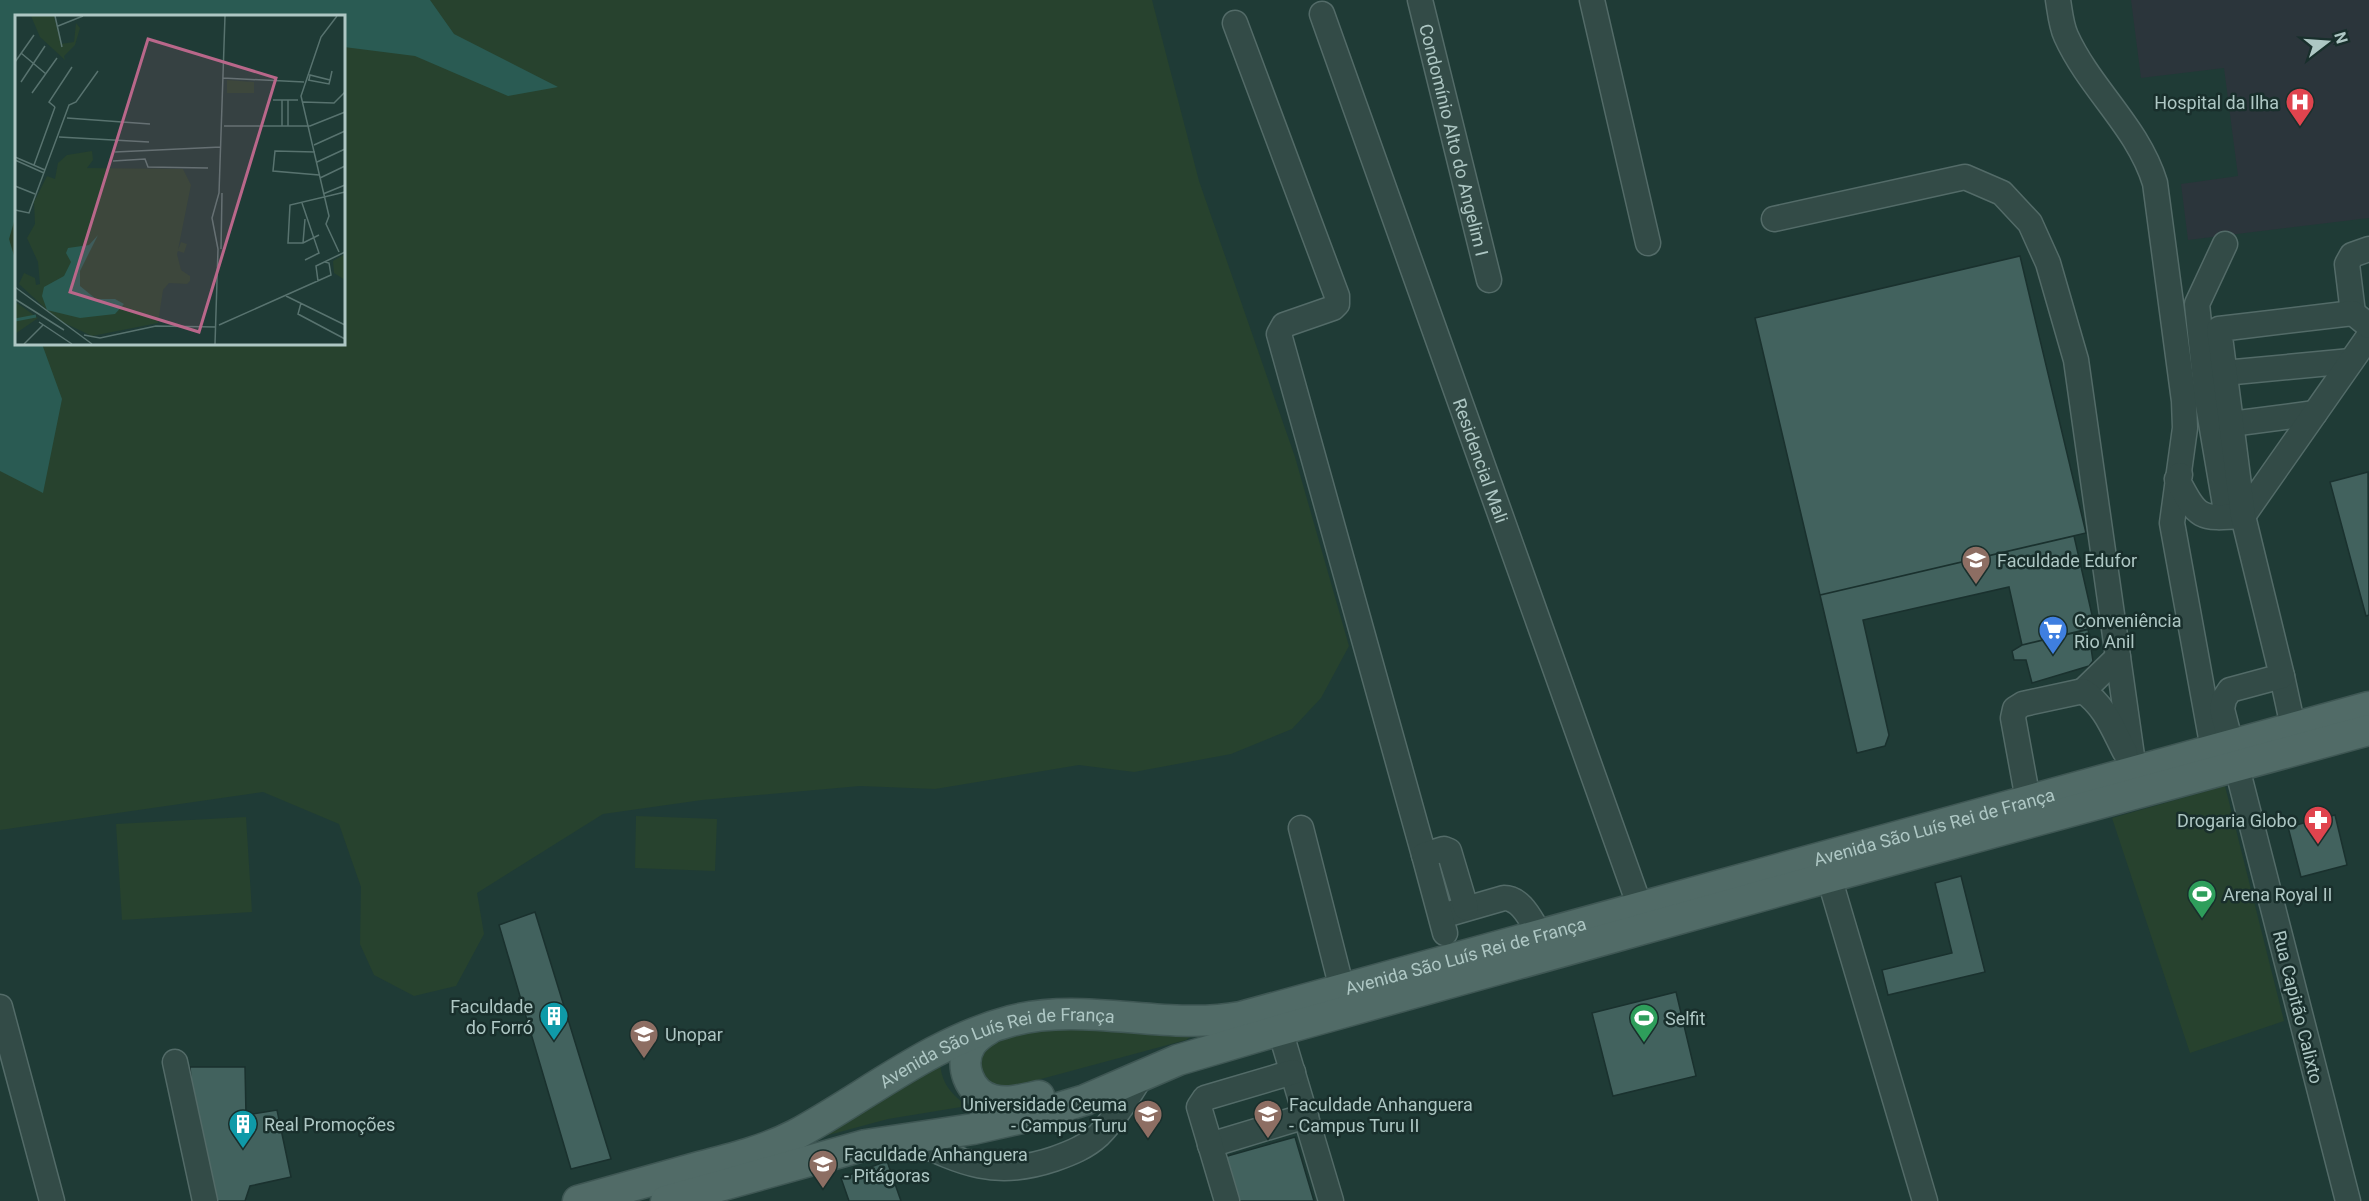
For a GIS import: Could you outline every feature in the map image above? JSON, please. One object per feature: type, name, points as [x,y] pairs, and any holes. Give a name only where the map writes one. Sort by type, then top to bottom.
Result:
[{"type":"main road","name":"Avenida São Luís Rei de França","points":[[666,1201],[700,1197],[866,1146],[973,1129],[1035,1114],[1094,1096],[1178,1060],[1829,877],[2226,753],[2293,727],[2369,707]]},
{"type":"main road","name":"Avenida São Luís Rei de França","points":[[578,1201],[758,1151],[794,1135],[932,1052],[993,1026],[1027,1017],[1065,1014],[1176,1022],[1222,1021],[1342,989],[1445,947],[1540,934],[2134,770],[2369,730]]},
{"type":"main road","points":[[993,1026],[972,1043],[966,1061],[968,1076],[974,1088],[991,1100],[1013,1102],[1142,1075]]},
{"type":"street","name":"Condomínio Alto do Angelim I","points":[[1420,0],[1489,279]]},
{"type":"street","points":[[1592,0],[1648,243]]},
{"type":"street","points":[[2058,0],[2061,24],[2075,55],[2139,145],[2149,164],[2155,183],[2184,401],[2185,428],[2172,523],[2226,753]]},
{"type":"street","name":"Residencial Mali","points":[[1322,14],[1640,907]]},
{"type":"street","points":[[1235,22],[1337,296],[1334,308],[1284,325],[1279,334],[1433,887],[1445,947]]},
{"type":"street","points":[[1774,219],[1965,177],[2002,193],[2030,223],[2048,263],[2076,360],[2134,770]]},
{"type":"street","points":[[2225,244],[2197,304],[2207,399],[2225,505],[2243,516]]},
{"type":"street","points":[[2293,727],[2243,516],[2218,329],[2361,319],[2347,264],[2352,255],[2369,249]]},
{"type":"street","points":[[2243,516],[2369,336]]},
{"type":"street","points":[[2224,373],[2351,362]]},
{"type":"street","points":[[2177,479],[2195,450],[2207,399]]},
{"type":"street","points":[[2231,424],[2315,413]]},
{"type":"street","points":[[2177,479],[2188,500],[2201,515],[2213,518],[2243,516]]},
{"type":"street","points":[[2028,800],[2013,718],[2015,709],[2023,704],[2083,691],[2118,657]]},
{"type":"street","points":[[2226,753],[2222,709],[2224,699],[2230,690],[2282,676]]},
{"type":"street","points":[[2083,691],[2094,699],[2106,714],[2134,770]]},
{"type":"street","name":"Rua Capitão Calixto","points":[[2226,753],[2348,1201]]},
{"type":"street","points":[[1301,828],[1342,989]]},
{"type":"street","points":[[1424,855],[1444,849],[1449,851],[1466,908]]},
{"type":"street","points":[[1829,877],[1925,1201]]},
{"type":"street","points":[[1445,947],[1450,915],[1466,908],[1511,898],[1521,906],[1540,934]]},
{"type":"street","points":[[0,1006],[52,1201]]},
{"type":"street","points":[[1281,1030],[1331,1201]]},
{"type":"street","points":[[175,1062],[205,1201]]},
{"type":"street","points":[[1227,1201],[1199,1107],[1205,1098],[1293,1072]]},
{"type":"street","points":[[909,1138],[946,1156],[985,1167],[1002,1169],[1045,1162],[1072,1152],[1099,1135],[1142,1075]]},
{"type":"street","points":[[1210,1145],[1306,1116]]},
{"type":"shaded area","points":[[0,0],[1152,0],[1199,181],[1295,457],[1349,646],[1321,698],[1292,729],[1231,754],[1134,772],[1079,765],[935,789],[860,786],[702,800],[603,814],[477,893],[484,934],[456,986],[414,996],[374,975],[360,944],[361,887],[339,824],[263,792],[0,830]]},
{"type":"shaded area","points":[[0,0],[430,0],[454,34],[558,87],[508,96],[415,56],[345,47],[345,15],[15,15],[15,218],[9,239],[15,259],[15,345],[42,345],[62,399],[43,493],[0,471]]},
{"type":"shaded area","name":"Hospital da Ilha","points":[[2131,0],[2369,0],[2369,218],[2188,240],[2181,184],[2238,176],[2224,68],[2141,78]]},
{"type":"shaded area","name":"Arena Royal II","points":[[2225,786],[2284,1021],[2190,1053],[2112,818]]},
{"type":"shaded area","points":[[636,816],[717,819],[715,871],[635,868]]},
{"type":"shaded area","points":[[246,817],[252,912],[122,920],[116,824]]},
{"type":"shaded area","points":[[1095,1027],[1192,1036],[1186,1040],[1011,1087],[990,1086],[982,1076],[979,1062],[981,1052],[987,1044],[996,1039],[1036,1030]]},
{"type":"shaded area","points":[[940,1057],[946,1085],[967,1106],[888,1119],[795,1144]]},
{"type":"building","points":[[2020,256],[2086,533],[1820,595],[1755,318]]},
{"type":"building","points":[[2368,472],[2369,615],[2366,616],[2330,482]]},
{"type":"building","name":"Faculdade Edufor","points":[[2074,536],[2095,628],[2022,645],[2009,587],[1863,620],[1889,735],[1885,746],[1857,753],[1820,595]]},
{"type":"building","name":"Conveniência Rio Anil","points":[[2088,629],[2093,661],[2089,666],[2032,683],[2026,660],[2014,660],[2012,651],[2022,645]]},
{"type":"building","name":"Drogaria Globo","points":[[2335,815],[2347,865],[2301,877],[2288,827]]},
{"type":"building","points":[[1961,876],[1985,972],[1888,995],[1882,970],[1952,953],[1935,883]]},
{"type":"building","name":"Faculdade do Forró","points":[[535,912],[611,1159],[571,1169],[499,925]]},
{"type":"building","name":"Selfit","points":[[1676,992],[1696,1076],[1613,1096],[1592,1013]]},
{"type":"building","name":"Real Promoções","points":[[190,1067],[245,1067],[246,1115],[277,1110],[291,1177],[250,1186],[245,1201],[211,1201],[195,1123]]},
{"type":"building","points":[[1295,1137],[1314,1201],[1236,1201],[1224,1157]]},
{"type":"building","points":[[887,1161],[901,1201],[849,1201],[841,1178]]},
{"type":"place","name":"Hospital da Ilha","points":[[2300,128]]},
{"type":"place","name":"Faculdade Edufor","points":[[1976,586]]},
{"type":"place","name":"Conveniência Rio Anil","points":[[2053,656]]},
{"type":"place","name":"Drogaria Globo","points":[[2318,846]]},
{"type":"place","name":"Arena Royal II","points":[[2202,920]]},
{"type":"place","name":"Faculdade do Forró","points":[[554,1042]]},
{"type":"place","name":"Selfit","points":[[1644,1044]]},
{"type":"place","name":"Unopar","points":[[644,1060]]},
{"type":"place","name":"Universidade Ceuma - Campus Turu","points":[[1148,1140]]},
{"type":"place","name":"Faculdade Anhanguera - Campus Turu II","points":[[1268,1140]]},
{"type":"place","name":"Real Promoções","points":[[243,1150]]},
{"type":"place","name":"Faculdade Anhanguera - Pitágoras","points":[[823,1190]]}]
